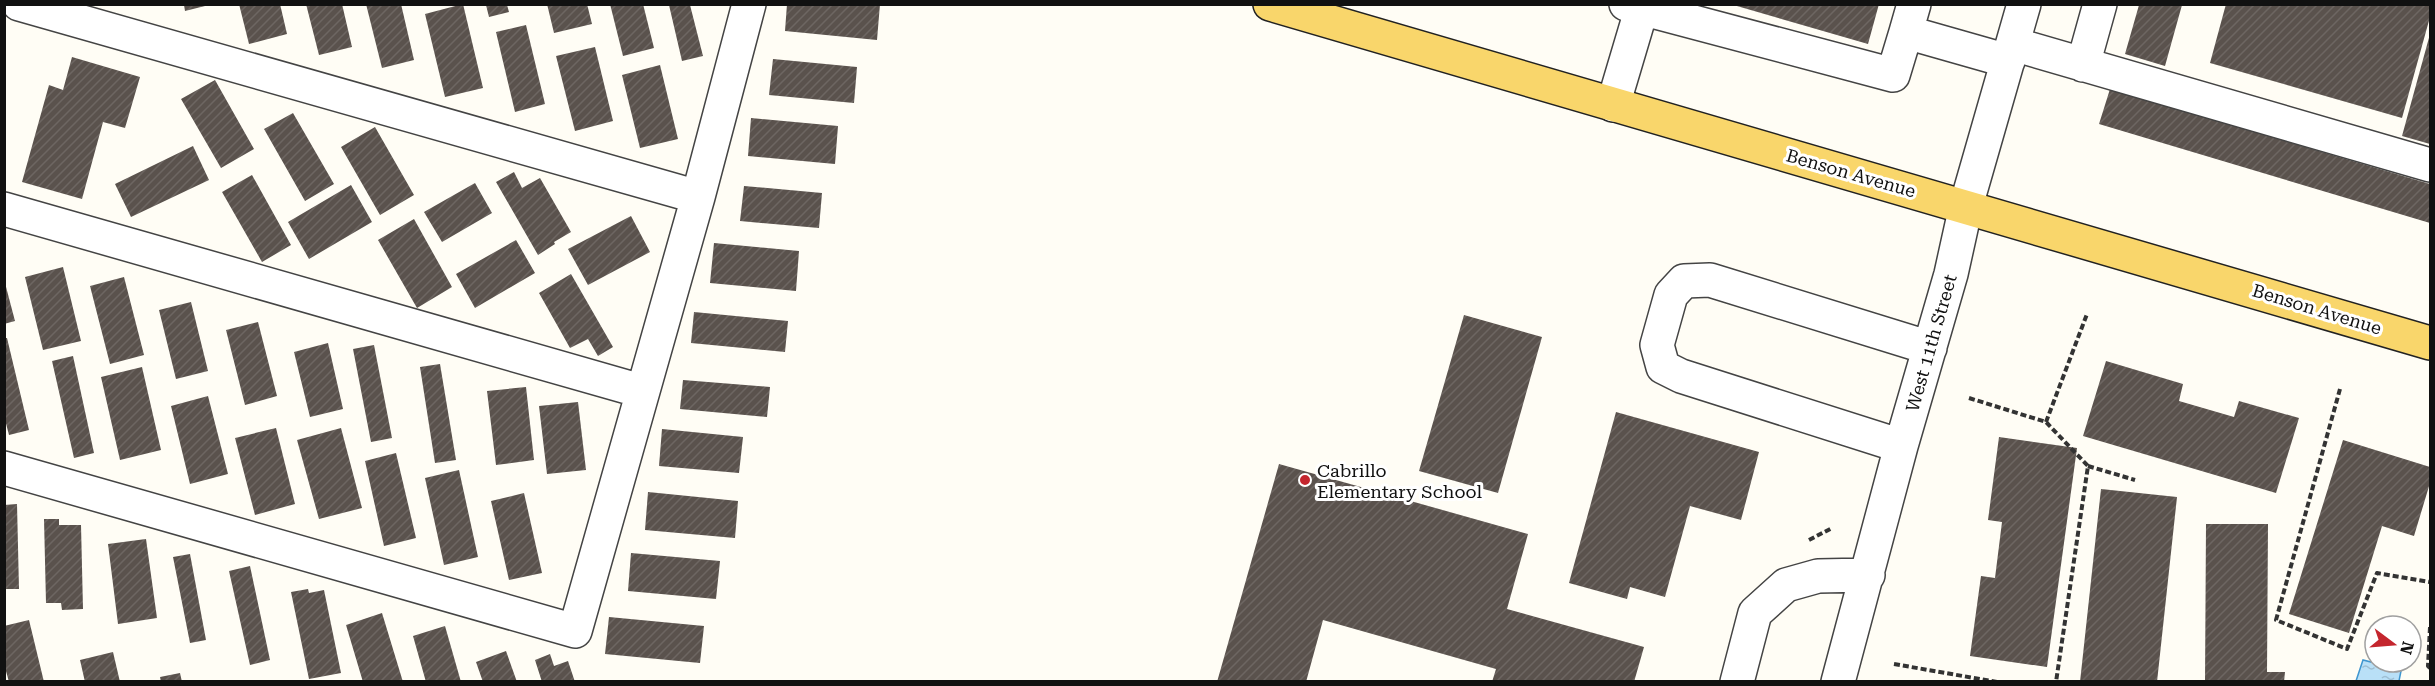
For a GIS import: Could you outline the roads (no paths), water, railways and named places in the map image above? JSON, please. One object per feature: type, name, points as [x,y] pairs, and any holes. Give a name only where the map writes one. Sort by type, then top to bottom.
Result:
[{"type":"main road","name":"Benson Avenue","points":[[1270,4],[1345,15],[1613,105],[2430,343]]},
{"type":"street","points":[[19,4],[698,196]]},
{"type":"street","points":[[4,468],[575,631],[698,196],[749,4]]},
{"type":"street","name":"West 11th Street","points":[[1838,681],[1901,446],[1951,274],[1966,206],[2024,4]]},
{"type":"street","points":[[2083,65],[2100,4]]},
{"type":"street","points":[[1613,105],[1637,6],[1893,75],[1910,18],[2010,52],[2083,65],[2430,165]]},
{"type":"street","points":[[4,209],[641,391]]},
{"type":"street","points":[[1901,446],[1681,376],[1663,367],[1657,345],[1671,295],[1683,281],[1710,280],[1930,348]]},
{"type":"street","points":[[1737,681],[1755,613],[1786,585],[1818,576],[1868,575]]},
{"type":"water","points":[[2363,660],[2363,674],[2400,674],[2399,681],[2356,681]]},
{"type":"place","name":"Cabrillo Elementary School","points":[[1305,480]]}]
